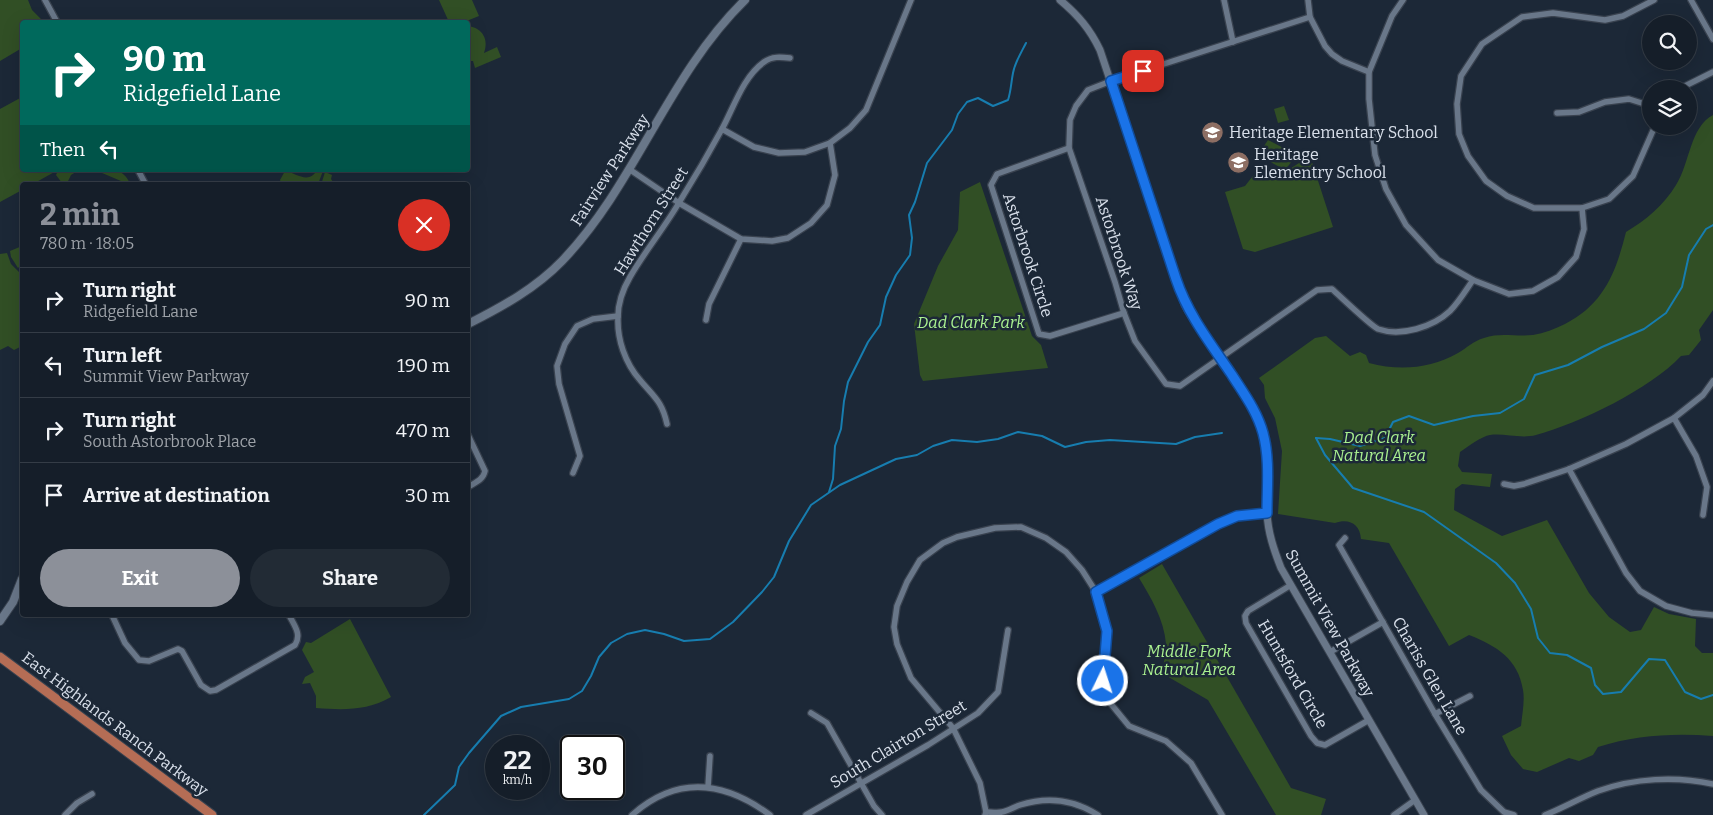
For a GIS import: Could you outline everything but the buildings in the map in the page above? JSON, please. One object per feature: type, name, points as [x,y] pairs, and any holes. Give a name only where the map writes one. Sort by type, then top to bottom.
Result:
[{"type":"main road","name":"Fairview Parkway","points":[[470,323],[507,303],[543,278],[561,262],[582,238],[599,216],[700,54],[745,0]]},
{"type":"main road","points":[[0,621],[13,602],[20,584]]},
{"type":"main road","name":"East Highlands Ranch Parkway","points":[[0,657],[212,815]]},
{"type":"street","points":[[45,0],[56,20]]},
{"type":"street","points":[[722,129],[754,147],[779,153],[805,152],[830,142],[850,128],[866,110],[911,0]]},
{"type":"street","name":"Summit View Parkway","points":[[1060,0],[1087,26],[1100,50],[1179,289],[1191,316],[1255,411],[1263,434],[1268,459],[1267,513],[1273,547],[1291,585],[1424,815]]},
{"type":"street","points":[[1224,0],[1233,42]]},
{"type":"street","points":[[1308,0],[1310,18],[1325,46],[1342,61],[1369,72]]},
{"type":"street","points":[[1403,0],[1392,16],[1369,72],[1369,99],[1374,155],[1386,188],[1406,225],[1438,260],[1473,280],[1509,294],[1533,291],[1558,278],[1576,257],[1584,229],[1582,208]]},
{"type":"street","points":[[1651,135],[1633,176],[1609,199],[1582,208],[1534,208],[1507,196],[1486,181],[1468,156],[1459,134],[1457,104],[1461,76],[1482,44],[1522,17],[1553,13],[1605,20],[1623,16],[1654,0]]},
{"type":"street","points":[[1691,0],[1713,39]]},
{"type":"street","name":"Astorbrook Way","points":[[1310,18],[1111,81],[1088,90],[1076,106],[1070,120],[1069,148],[1135,341],[1166,384],[1180,386],[1317,290],[1332,289],[1378,328],[1397,331],[1416,330],[1434,322],[1450,311],[1473,280]]},
{"type":"street","name":"Hawthorn Street","points":[[667,424],[660,402],[638,379],[626,358],[619,338],[618,316],[620,301],[629,278],[679,203],[749,78],[765,61],[776,57],[790,58]]},
{"type":"street","points":[[1697,80],[1713,72]]},
{"type":"street","points":[[1557,113],[1579,112],[1606,102],[1629,99],[1642,103]]},
{"type":"street","points":[[629,169],[679,203],[741,239],[772,241],[788,238],[811,223],[827,205],[835,175],[830,142]]},
{"type":"street","name":"Astorbrook Circle","points":[[1069,148],[997,174],[992,186],[1039,334],[1050,336],[1124,313]]},
{"type":"street","points":[[706,320],[709,304],[741,239]]},
{"type":"street","points":[[573,474],[580,456],[559,384],[557,366],[565,344],[577,326],[593,319],[618,316]]},
{"type":"street","points":[[1504,484],[1514,486],[1524,484],[1569,469],[1626,444],[1674,418],[1703,395],[1713,381]]},
{"type":"street","points":[[1674,418],[1696,456],[1706,487],[1704,515]]},
{"type":"street","points":[[470,439],[485,471],[484,477],[470,485]]},
{"type":"street","points":[[1569,469],[1626,573],[1640,591],[1666,606],[1692,613],[1713,615]]},
{"type":"street","points":[[1096,592],[1218,524],[1237,516],[1267,513]]},
{"type":"street","points":[[1098,815],[1083,805],[1062,800],[1042,799],[1002,812],[986,814],[980,783],[953,728],[910,678],[897,644],[894,627],[897,606],[907,582],[920,560],[957,536],[995,528],[1021,528],[1046,538],[1066,552],[1082,570],[1096,592],[1107,631],[1103,681],[1111,704],[1129,726],[1166,741],[1191,762],[1222,815]]},
{"type":"street","name":"Chariss Glen Lane","points":[[1345,538],[1339,545],[1435,714],[1481,790],[1504,812],[1514,815]]},
{"type":"street","name":"Huntsford Circle","points":[[1291,585],[1248,611],[1245,616],[1246,623],[1311,736],[1318,743],[1325,745],[1369,720]]},
{"type":"street","points":[[113,617],[125,643],[139,660],[148,661],[178,649],[182,651],[201,685],[210,691],[216,690],[295,645],[298,633],[290,617]]},
{"type":"street","points":[[1330,652],[1383,622]]},
{"type":"street","name":"South Clairton Street","points":[[806,815],[978,713],[998,692],[1008,630]]},
{"type":"street","points":[[1435,714],[1470,696]]},
{"type":"street","points":[[811,713],[827,723],[874,806],[882,815]]},
{"type":"street","points":[[708,787],[710,756]]},
{"type":"street","points":[[1544,815],[1564,808],[1597,792],[1626,783],[1664,779],[1699,781],[1713,784]]},
{"type":"street","points":[[632,815],[648,802],[668,792],[687,787],[708,787],[742,797],[770,815]]},
{"type":"street","points":[[66,815],[76,803],[92,794]]},
{"type":"street","points":[[1394,815],[1415,800]]},
{"type":"green space","points":[[0,0],[28,0],[32,10],[42,20],[20,20],[20,49],[0,61]]},
{"type":"green space","points":[[439,0],[472,0],[479,16],[469,20],[448,20]]},
{"type":"green space","points":[[470,26],[478,29],[483,35],[486,44],[484,53],[497,47],[501,57],[475,68],[473,61],[470,61]]},
{"type":"green space","points":[[20,98],[20,172],[54,172],[36,182],[20,182],[20,191],[0,202],[0,109]]},
{"type":"green space","points":[[1284,106],[1289,120],[1278,123],[1274,109]]},
{"type":"green space","name":"Dad Clark Natural Area","points":[[1713,115],[1713,310],[1699,330],[1701,340],[1689,355],[1681,356],[1651,381],[1593,413],[1554,430],[1536,435],[1490,435],[1467,447],[1460,452],[1458,466],[1462,472],[1492,474],[1490,487],[1462,484],[1455,489],[1454,510],[1502,536],[1547,520],[1589,593],[1609,617],[1630,632],[1641,630],[1654,607],[1669,614],[1696,619],[1695,646],[1702,653],[1713,653],[1713,736],[1669,735],[1641,737],[1598,747],[1593,755],[1579,761],[1569,758],[1537,772],[1523,769],[1511,755],[1502,736],[1521,726],[1524,699],[1520,679],[1505,655],[1489,644],[1469,635],[1449,646],[1389,543],[1361,539],[1356,526],[1349,522],[1335,523],[1278,514],[1282,451],[1275,418],[1265,398],[1264,385],[1259,378],[1315,338],[1326,336],[1350,356],[1360,352],[1366,355],[1369,363],[1403,368],[1425,365],[1447,358],[1480,339],[1490,336],[1533,335],[1565,324],[1590,307],[1599,297],[1613,273],[1626,232],[1654,212],[1676,185],[1699,128]]},
{"type":"green space","points":[[1268,140],[1297,155],[1285,170],[1258,155]]},
{"type":"green space","points":[[1310,156],[1333,227],[1255,252],[1243,249],[1225,192],[1245,186],[1260,167],[1285,172]]},
{"type":"green space","points":[[76,172],[71,175],[68,182],[61,182],[56,175],[57,173]]},
{"type":"green space","points":[[100,172],[121,172],[130,182],[121,181]]},
{"type":"green space","points":[[284,172],[302,177],[310,177],[316,172],[323,172],[319,182],[281,182],[280,180]]},
{"type":"green space","points":[[325,172],[332,175],[331,179],[333,182],[322,182]]},
{"type":"green space","name":"Dad Clark Park","points":[[980,182],[1032,336],[1041,345],[1048,368],[923,381],[920,375],[914,324],[938,266],[958,230],[960,192]]},
{"type":"green space","points":[[20,247],[20,266],[18,268],[11,257],[10,251]]},
{"type":"green space","points":[[7,253],[11,264],[20,273],[20,347],[14,350],[8,346],[0,350],[0,254]]},
{"type":"green space","name":"Middle Fork Natural Area","points":[[1162,564],[1291,788],[1326,799],[1321,815],[1276,815],[1208,700],[1165,675],[1166,644],[1163,626],[1139,578]]},
{"type":"green space","points":[[350,619],[391,697],[382,702],[364,707],[345,709],[316,708],[316,696],[310,683],[302,684],[305,677],[314,672],[302,650],[306,642],[311,643]]},
{"type":"waterway","points":[[829,492],[833,479],[835,446],[841,429],[848,382],[868,342],[880,325],[886,297],[896,275],[910,255],[912,238],[909,215],[927,163],[952,130],[958,114],[967,102],[978,98],[993,106],[1008,100],[1014,69],[1026,43]]},
{"type":"waterway","points":[[1316,438],[1330,439],[1360,446],[1385,438],[1393,422],[1409,416],[1434,425],[1473,416],[1500,413],[1524,399],[1535,375],[1568,365],[1602,347],[1644,329],[1666,313],[1682,287],[1689,255],[1706,229],[1713,225]]},
{"type":"waterway","points":[[424,815],[455,785],[459,767],[501,716],[521,707],[569,699],[582,691],[599,657],[611,643],[627,634],[645,630],[684,641],[710,639],[733,622],[774,577],[789,541],[811,505],[840,485],[896,459],[917,455],[933,446],[952,440],[977,442],[998,439],[1018,432],[1042,436],[1065,447],[1086,442],[1110,440],[1176,444],[1195,437],[1222,433]]},
{"type":"waterway","points":[[1316,438],[1325,455],[1353,488],[1424,512],[1496,563],[1515,583],[1531,609],[1538,638],[1550,653],[1567,655],[1591,668],[1595,685],[1603,694],[1621,692],[1649,659],[1665,660],[1685,692],[1701,699],[1713,695]]},
{"type":"place","name":"Heritage Elementary School","points":[[1213,132]]},
{"type":"place","name":"Heritage Elementry School","points":[[1238,163]]},
{"type":"route","points":[[1103,681],[1107,631],[1096,592],[1218,524],[1237,516],[1267,513],[1268,459],[1260,423],[1248,399],[1200,330],[1186,305],[1111,81],[1143,71]]}]
